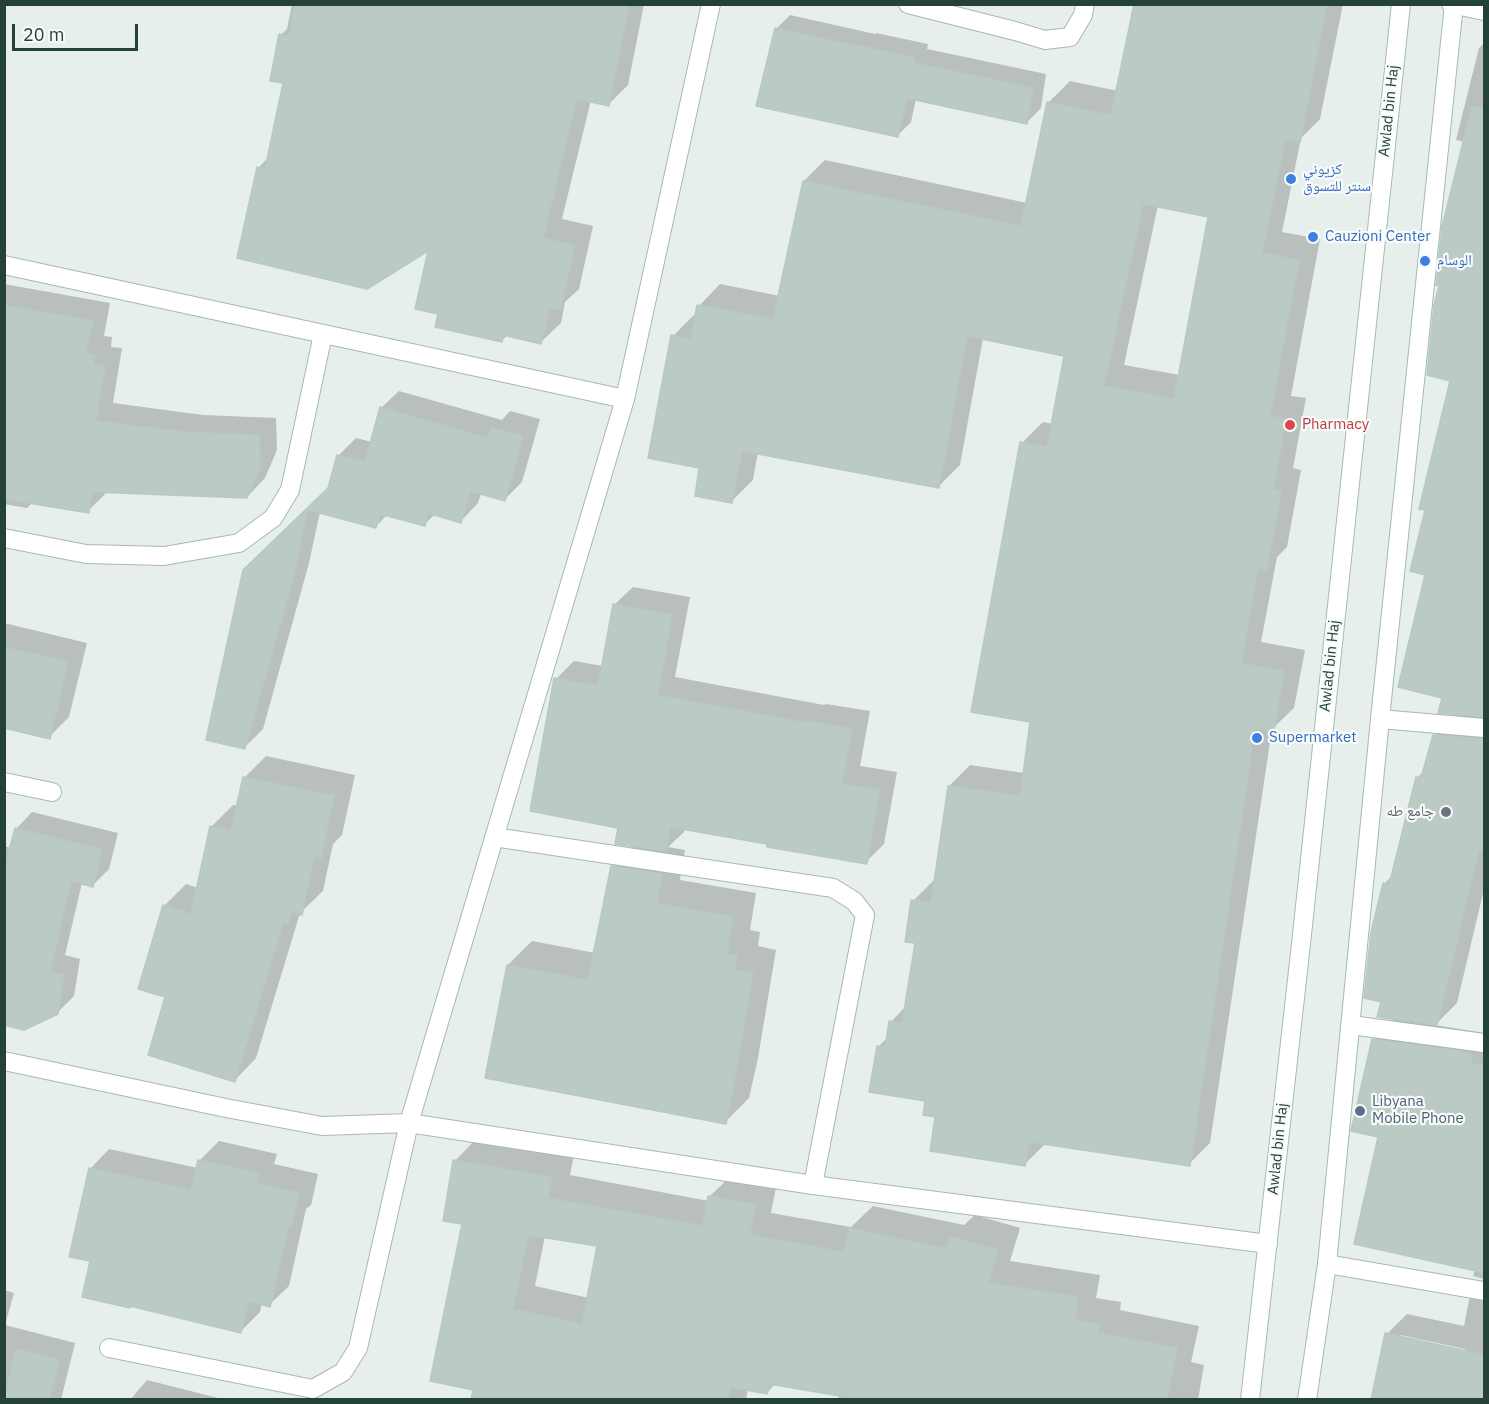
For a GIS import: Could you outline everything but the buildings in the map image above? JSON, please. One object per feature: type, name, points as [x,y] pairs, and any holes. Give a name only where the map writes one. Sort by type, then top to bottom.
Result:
[{"type":"street","points":[[109,1348],[313,1389],[343,1372],[358,1348],[409,1123],[625,399],[711,4]]},
{"type":"street","points":[[908,4],[1045,40],[1070,37],[1083,15],[1085,4]]},
{"type":"street","name":"Awlad bin Haj","points":[[1250,1400],[1401,4]]},
{"type":"street","points":[[1307,1400],[1327,1264],[1453,5],[1485,11]]},
{"type":"street","points":[[4,265],[625,399]]},
{"type":"street","points":[[4,538],[86,554],[164,556],[239,543],[273,518],[290,490],[322,334]]},
{"type":"street","points":[[1380,718],[1485,728]]},
{"type":"street","points":[[4,782],[52,792]]},
{"type":"street","points":[[494,837],[833,888],[854,901],[865,915],[813,1185]]},
{"type":"street","points":[[1351,1025],[1485,1043]]},
{"type":"street","points":[[4,1060],[226,1108],[322,1126],[409,1123],[813,1185],[1268,1244]]},
{"type":"street","points":[[1327,1264],[1485,1290]]},
{"type":"place","name":"كزيوني سنتر للتسوق","points":[[1291,179]]},
{"type":"place","name":"Cauzioni Center","points":[[1313,237]]},
{"type":"place","name":"الوسام","points":[[1425,261]]},
{"type":"place","name":"Pharmacy","points":[[1290,425]]},
{"type":"place","name":"Supermarket","points":[[1257,738]]},
{"type":"place","name":"جامع طه","points":[[1446,812]]},
{"type":"place","name":"Libyana Mobile Phone","points":[[1360,1111]]}]
